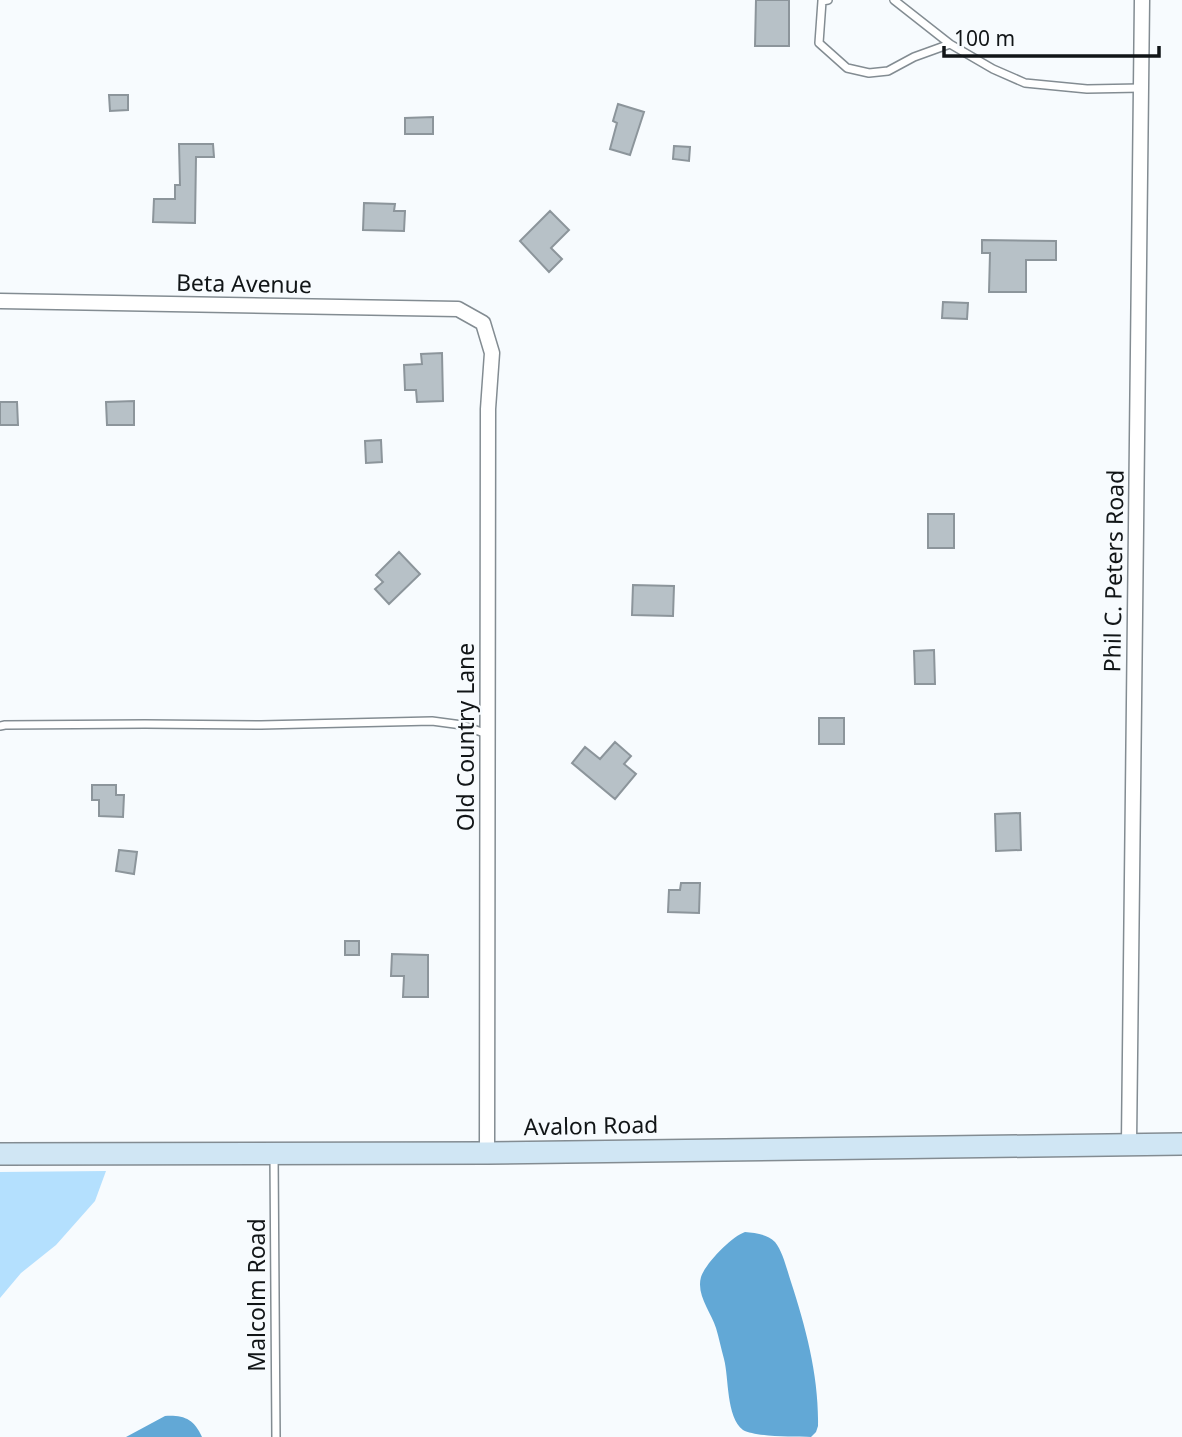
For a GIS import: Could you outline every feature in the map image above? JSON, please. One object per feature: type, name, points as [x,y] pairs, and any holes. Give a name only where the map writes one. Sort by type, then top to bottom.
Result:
[{"type":"main road","name":"Avalon Road","points":[[0,1154],[486,1153],[1182,1143]]},
{"type":"street","name":"Phil C. Peters Road","points":[[1129,1143],[1142,0]]},
{"type":"street","name":"Beta Avenue","points":[[0,301],[457,309],[483,323]]},
{"type":"street","name":"Old Country Lane","points":[[483,323],[492,353],[488,409],[486,1153]]},
{"type":"lane","points":[[828,0],[822,1],[819,43],[847,68],[869,73],[888,71],[914,57],[950,44]]},
{"type":"lane","points":[[894,0],[950,44],[993,69],[1025,83],[1087,89],[1141,88]]},
{"type":"lane","points":[[0,726],[432,721],[461,725],[488,735]]},
{"type":"lane","name":"Malcolm Road","points":[[274,1153],[276,1437]]},
{"type":"shaded area","points":[[106,1171],[95,1201],[56,1245],[21,1273],[0,1298],[0,1172]]},
{"type":"shaded area","points":[[745,1232],[772,1239],[786,1267],[802,1317],[814,1371],[818,1426],[811,1437],[775,1436],[743,1430],[731,1407],[719,1339],[702,1297],[700,1284],[704,1271],[713,1258],[733,1239]]},
{"type":"shaded area","points":[[165,1416],[188,1419],[202,1437],[126,1437]]},
{"type":"building","points":[[756,0],[789,0],[789,46],[755,46]]},
{"type":"building","points":[[109,95],[128,95],[128,110],[110,111]]},
{"type":"building","points":[[618,104],[644,112],[630,155],[610,149],[617,123],[613,121]]},
{"type":"building","points":[[433,117],[433,134],[405,134],[405,118]]},
{"type":"building","points":[[179,144],[213,144],[214,157],[196,157],[195,223],[153,222],[154,199],[175,199],[175,185],[180,185]]},
{"type":"building","points":[[674,146],[690,147],[689,161],[673,159]]},
{"type":"building","points":[[364,203],[395,204],[394,211],[405,211],[404,231],[363,230]]},
{"type":"building","points":[[550,211],[569,230],[551,248],[562,259],[549,272],[520,241]]},
{"type":"building","points":[[982,240],[1056,241],[1056,260],[1026,260],[1026,292],[989,292],[990,253],[982,253]]},
{"type":"building","points":[[943,302],[968,303],[967,319],[942,318]]},
{"type":"building","points":[[442,353],[443,401],[417,402],[416,390],[405,390],[404,365],[422,364],[421,354]]},
{"type":"building","points":[[134,401],[134,425],[107,425],[106,402]]},
{"type":"building","points":[[0,402],[17,402],[18,425],[0,425]]},
{"type":"building","points":[[381,440],[382,462],[366,463],[365,441]]},
{"type":"building","points":[[928,514],[954,514],[954,548],[928,548]]},
{"type":"building","points":[[399,552],[420,574],[389,604],[375,589],[383,582],[376,575]]},
{"type":"building","points":[[633,585],[674,586],[673,616],[632,615]]},
{"type":"building","points":[[934,650],[935,684],[915,684],[914,651]]},
{"type":"building","points":[[819,718],[844,718],[844,744],[819,744]]},
{"type":"building","points":[[615,742],[631,756],[624,764],[636,774],[615,799],[572,763],[585,747],[600,759]]},
{"type":"building","points":[[92,785],[116,785],[116,795],[124,795],[123,817],[99,816],[99,800],[92,800]]},
{"type":"building","points":[[1020,813],[1021,850],[996,851],[995,814]]},
{"type":"building","points":[[119,850],[137,852],[134,874],[116,871]]},
{"type":"building","points":[[681,883],[700,883],[699,913],[668,912],[669,890],[680,890]]},
{"type":"building","points":[[345,941],[359,941],[359,955],[345,955]]},
{"type":"building","points":[[392,954],[428,955],[428,997],[403,997],[404,976],[391,976]]}]
